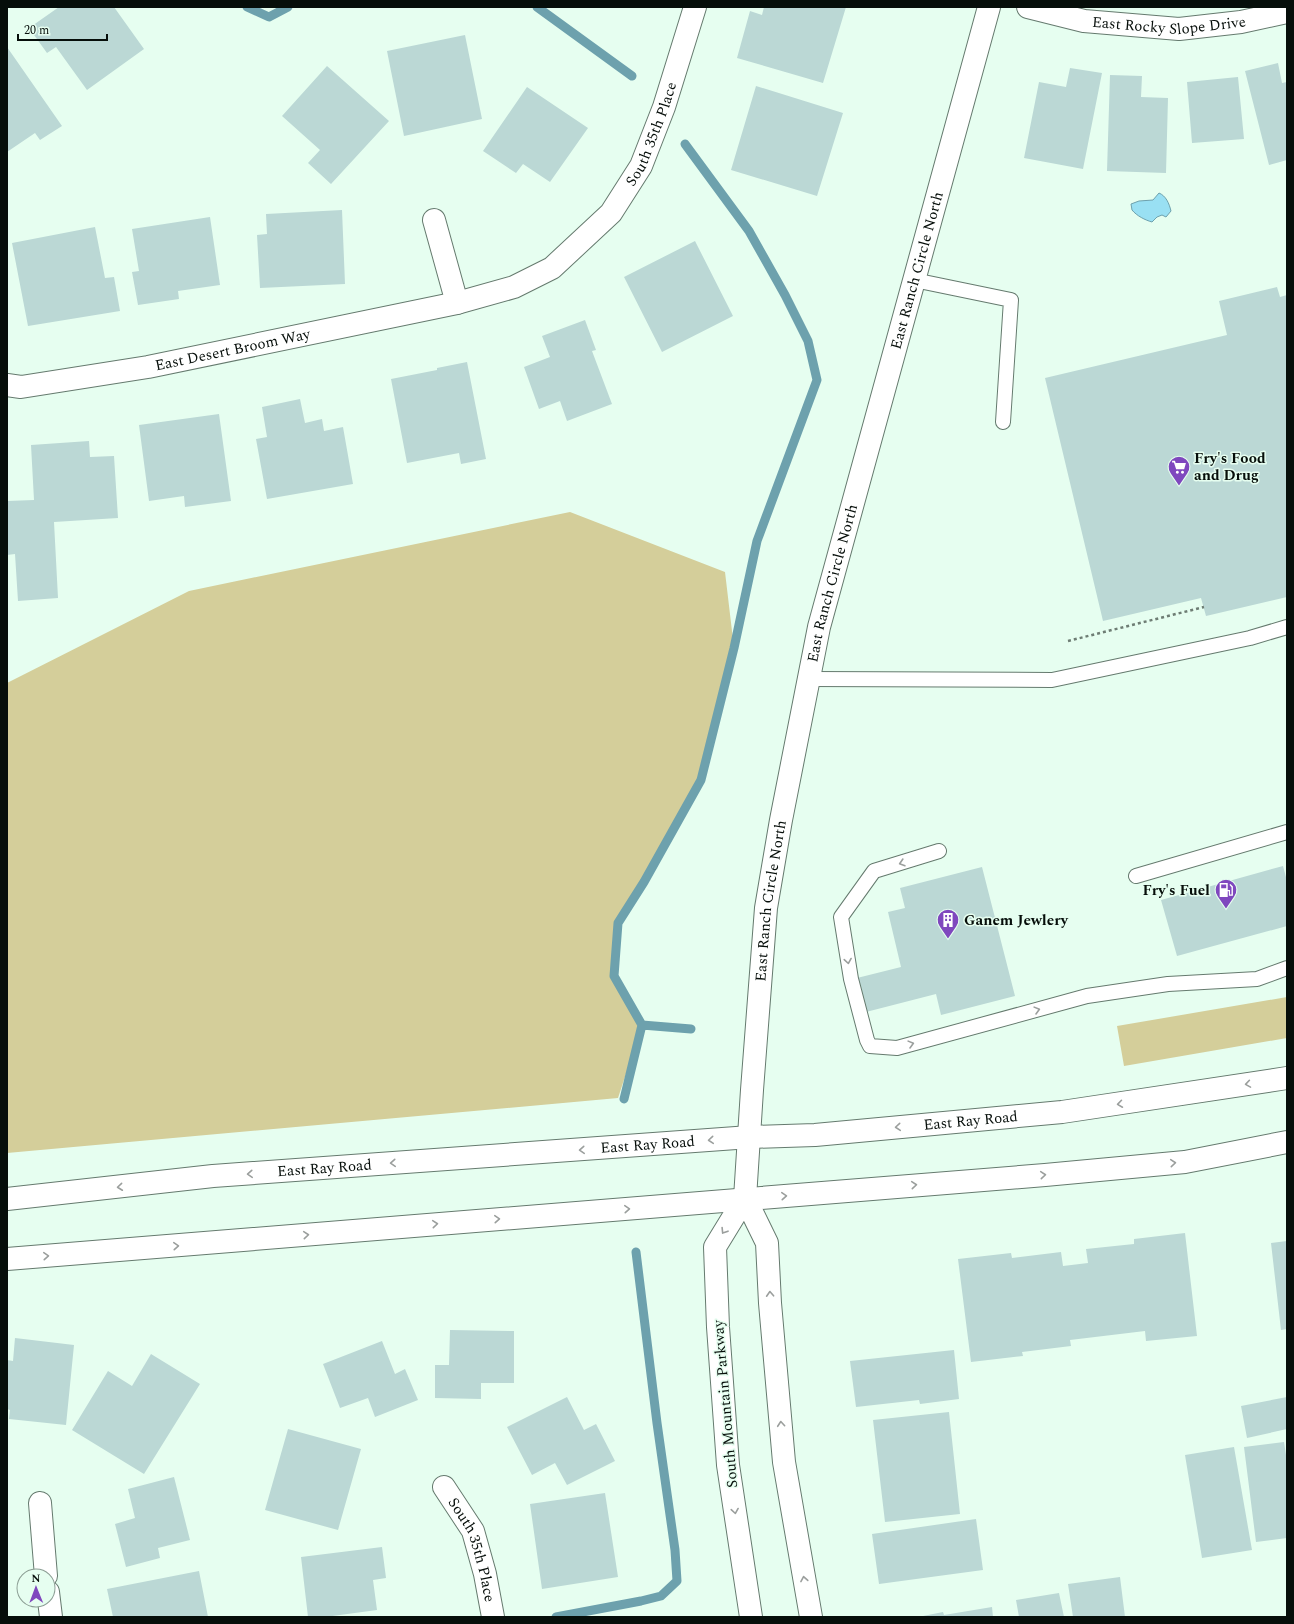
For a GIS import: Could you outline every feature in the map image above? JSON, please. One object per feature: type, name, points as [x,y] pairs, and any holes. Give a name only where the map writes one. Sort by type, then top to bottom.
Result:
[{"type":"street","name":"South 35th Place","points":[[579,244],[611,213],[641,166],[664,107],[695,7]]},
{"type":"street","name":"East Ranch Circle North","points":[[748,1172],[752,1090],[766,908],[781,820],[819,627],[990,7]]},
{"type":"street","name":"East Rocky Slope Drive","points":[[1028,7],[1084,21],[1179,29],[1241,22],[1287,12]]},
{"type":"street","points":[[434,220],[457,303]]},
{"type":"street","name":"East Desert Broom Way","points":[[7,385],[21,388],[148,368],[457,303],[514,287],[552,268],[579,244]]},
{"type":"street","name":"East Ray Road","points":[[7,1199],[213,1176],[750,1137],[823,1134],[1062,1112],[1287,1078]]},
{"type":"street","points":[[7,1259],[1185,1162],[1287,1142]]},
{"type":"street","name":"South Mountain Parkway","points":[[748,1172],[745,1198],[715,1247],[718,1327],[728,1465],[751,1617]]},
{"type":"street","points":[[745,1198],[767,1243],[770,1303],[784,1462],[811,1617]]},
{"type":"street","name":"South 35th Place","points":[[444,1487],[473,1531],[493,1617]]},
{"type":"street","points":[[40,1503],[45,1568]]},
{"type":"lane","points":[[914,280],[1011,300],[1003,422]]},
{"type":"lane","points":[[809,679],[1052,680],[1250,638],[1287,627]]},
{"type":"lane","points":[[1136,876],[1287,832]]},
{"type":"lane","points":[[939,851],[874,871],[841,916],[851,979],[867,1040],[870,1046],[897,1048],[1087,996],[1168,984],[1257,980],[1287,968]]},
{"type":"path","points":[[1068,641],[1204,607]]},
{"type":"shaded area","points":[[570,512],[725,572],[734,648],[701,780],[644,882],[618,923],[614,976],[642,1025],[618,1098],[7,1153],[7,683],[189,591]]},
{"type":"shaded area","points":[[1287,997],[1287,1038],[1124,1066],[1117,1026]]},
{"type":"water","points":[[1159,193],[1165,198],[1171,211],[1166,217],[1162,215],[1157,217],[1152,222],[1141,218],[1132,210],[1131,204],[1139,201],[1153,200]]},
{"type":"building","points":[[59,7],[114,7],[144,49],[87,90],[56,47],[47,53],[29,28]]},
{"type":"building","points":[[764,7],[846,7],[823,83],[737,58],[750,11],[762,15]]},
{"type":"building","points":[[465,35],[482,119],[404,136],[387,51]]},
{"type":"building","points":[[7,47],[62,126],[40,140],[35,133],[7,152]]},
{"type":"building","points":[[1278,63],[1282,83],[1287,82],[1287,160],[1269,165],[1245,71]]},
{"type":"building","points":[[327,66],[389,121],[331,184],[308,163],[320,150],[282,116]]},
{"type":"building","points":[[1070,68],[1102,73],[1083,169],[1024,158],[1039,82],[1066,87]]},
{"type":"building","points":[[1110,75],[1142,76],[1141,97],[1168,98],[1166,173],[1107,171]]},
{"type":"building","points":[[1238,77],[1244,139],[1192,143],[1187,82]]},
{"type":"building","points":[[756,86],[843,113],[817,196],[731,170]]},
{"type":"building","points":[[527,87],[588,128],[550,182],[523,164],[516,173],[483,151]]},
{"type":"building","points":[[342,210],[345,284],[260,288],[257,235],[267,234],[266,214]]},
{"type":"building","points":[[210,217],[220,285],[178,291],[179,299],[138,305],[132,272],[139,271],[132,229]]},
{"type":"building","points":[[95,227],[105,278],[114,277],[120,311],[28,326],[12,243]]},
{"type":"building","points":[[695,241],[733,316],[662,352],[624,277]]},
{"type":"building","name":"Fry's Food and Drug","points":[[1277,287],[1280,297],[1287,295],[1287,597],[1206,616],[1201,598],[1103,621],[1045,378],[1227,335],[1219,301]]},
{"type":"building","points":[[585,320],[596,350],[592,351],[612,404],[567,421],[560,401],[539,409],[524,367],[550,357],[542,336]]},
{"type":"building","points":[[467,362],[486,459],[461,464],[459,453],[407,463],[391,379],[437,370],[437,368]]},
{"type":"building","points":[[300,399],[305,423],[322,419],[324,431],[343,427],[353,484],[267,499],[256,439],[267,437],[262,407]]},
{"type":"building","points":[[219,414],[231,501],[185,507],[184,496],[149,501],[139,425]]},
{"type":"building","points":[[89,441],[90,457],[114,456],[118,518],[54,522],[58,598],[18,601],[15,554],[7,555],[7,501],[34,500],[31,445]]},
{"type":"building","points":[[1283,866],[1287,881],[1287,926],[1177,956],[1161,900]]},
{"type":"building","name":"Ganem Jewlery","points":[[982,867],[1015,996],[941,1015],[936,994],[866,1012],[857,978],[901,967],[888,912],[905,908],[900,888]]},
{"type":"building","points":[[1185,1233],[1197,1336],[1146,1341],[1145,1331],[1070,1340],[1071,1346],[1022,1352],[1023,1356],[971,1362],[958,1259],[1011,1253],[1012,1258],[1061,1252],[1063,1266],[1088,1263],[1086,1249],[1134,1244],[1134,1239]]},
{"type":"building","points":[[1287,1241],[1287,1329],[1281,1330],[1271,1243]]},
{"type":"building","points":[[450,1330],[514,1331],[514,1383],[481,1383],[481,1399],[435,1398],[435,1365],[449,1365]]},
{"type":"building","points":[[15,1338],[74,1345],[66,1425],[9,1419],[10,1410],[7,1409],[7,1360],[13,1361]]},
{"type":"building","points":[[382,1341],[395,1374],[405,1369],[418,1400],[375,1417],[368,1398],[340,1408],[323,1364]]},
{"type":"building","points":[[954,1350],[959,1399],[920,1404],[919,1400],[856,1407],[850,1361]]},
{"type":"building","points":[[151,1354],[200,1384],[144,1474],[72,1430],[108,1371],[132,1386]]},
{"type":"building","points":[[567,1397],[584,1430],[596,1424],[615,1461],[567,1485],[555,1463],[532,1475],[507,1427]]},
{"type":"building","points":[[1287,1397],[1287,1429],[1247,1438],[1241,1406]]},
{"type":"building","points":[[949,1412],[960,1514],[885,1522],[873,1420]]},
{"type":"building","points":[[288,1429],[361,1449],[338,1530],[265,1510]]},
{"type":"building","points":[[1284,1442],[1286,1455],[1287,1454],[1287,1538],[1256,1542],[1244,1447]]},
{"type":"building","points":[[1234,1447],[1252,1550],[1202,1558],[1185,1455]]},
{"type":"building","points":[[174,1477],[190,1540],[158,1548],[160,1558],[126,1567],[115,1524],[135,1518],[128,1489]]},
{"type":"building","points":[[605,1493],[618,1577],[542,1589],[530,1504]]},
{"type":"building","points":[[976,1519],[983,1570],[879,1584],[872,1534]]},
{"type":"building","points":[[382,1547],[386,1578],[373,1580],[377,1610],[325,1617],[308,1617],[301,1557]]},
{"type":"building","points":[[199,1571],[208,1617],[113,1617],[107,1589]]},
{"type":"building","points":[[1120,1577],[1125,1617],[1073,1617],[1068,1584]]},
{"type":"building","points":[[1059,1593],[1064,1617],[1019,1617],[1016,1600]]},
{"type":"building","points":[[992,1607],[993,1617],[918,1617],[943,1612],[944,1615]]},
{"type":"waterway","points":[[247,7],[269,17],[288,7]]},
{"type":"waterway","points":[[537,7],[632,76]]},
{"type":"waterway","points":[[624,1099],[642,1025],[614,976],[618,923],[644,882],[701,780],[734,648],[757,541],[817,380],[808,341],[785,295],[749,231],[685,144]]},
{"type":"waterway","points":[[642,1025],[691,1029]]},
{"type":"waterway","points":[[556,1617],[661,1596],[677,1581],[675,1550],[657,1423],[636,1252]]},
{"type":"place","name":"Fry's Food and Drug","points":[[1179,486]]},
{"type":"place","name":"Fry's Fuel","points":[[1226,910]]},
{"type":"place","name":"Ganem Jewlery","points":[[948,940]]}]
